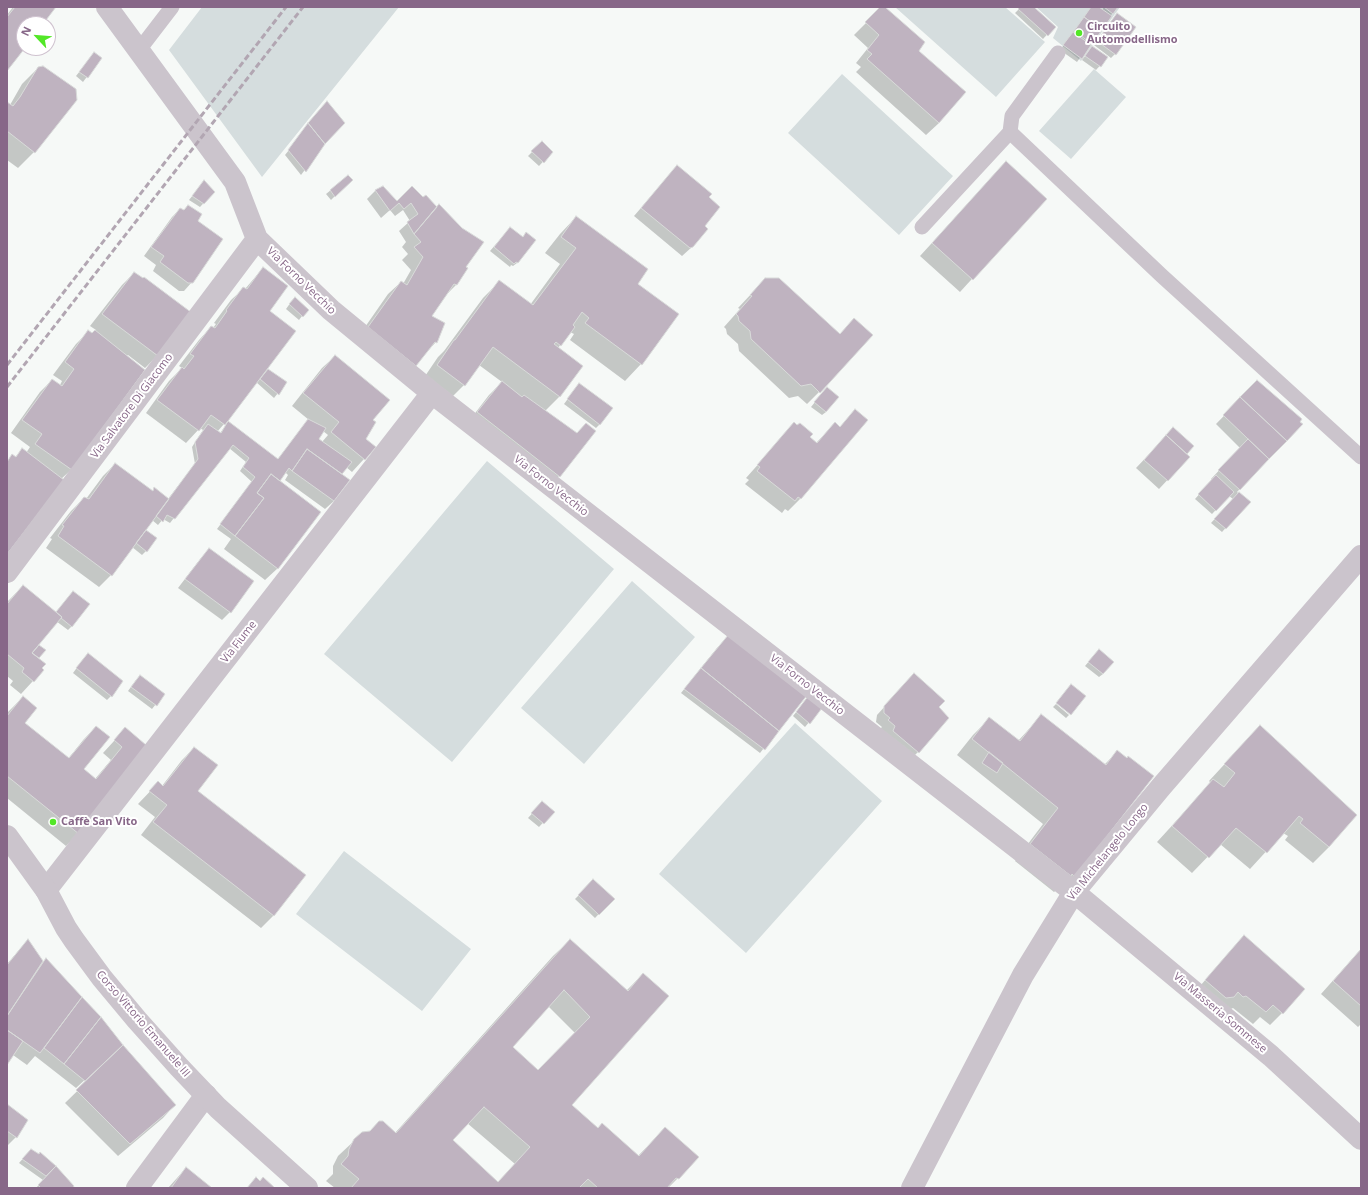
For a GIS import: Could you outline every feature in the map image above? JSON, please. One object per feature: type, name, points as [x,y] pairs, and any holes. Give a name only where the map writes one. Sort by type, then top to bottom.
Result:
[{"type":"street","name":"Via Forno Vecchio","points":[[106,7],[235,182],[257,239],[331,310],[432,393],[1074,892]]},
{"type":"street","name":"Via Salvatore Di Giacomo","points":[[7,572],[257,239]]},
{"type":"street","name":"Via Fiume","points":[[46,890],[432,393]]},
{"type":"street","name":"Via Michelangelo Longo","points":[[912,1188],[1023,975],[1074,892],[1161,787],[1361,556]]},
{"type":"street","name":"Corso Vittorio Emanuele III","points":[[7,836],[46,890],[66,928],[102,978],[137,1020],[206,1095],[307,1188]]},
{"type":"street","name":"Via Masseria Sommese","points":[[1074,892],[1271,1056],[1361,1139]]},
{"type":"street","points":[[137,1188],[206,1095]]},
{"type":"lane","points":[[139,50],[172,7]]},
{"type":"lane","points":[[922,227],[1010,132],[1012,116],[1058,53]]},
{"type":"lane","points":[[1010,132],[1162,276],[1361,457]]},
{"type":"shaded area","points":[[202,7],[399,7],[262,177],[169,50]]},
{"type":"shaded area","points":[[895,7],[1005,7],[1045,42],[996,97]]},
{"type":"shaded area","name":"Circuito Automodellismo","points":[[1036,7],[1120,7],[1081,61],[1053,38],[1058,27]]},
{"type":"shaded area","points":[[1094,69],[1126,97],[1071,159],[1039,131]]},
{"type":"shaded area","points":[[842,74],[953,176],[899,235],[788,133]]},
{"type":"shaded area","points":[[487,461],[614,569],[452,762],[324,654]]},
{"type":"shaded area","points":[[632,581],[695,637],[584,764],[521,708]]},
{"type":"shaded area","points":[[795,723],[882,801],[746,953],[659,874]]},
{"type":"shaded area","points":[[344,851],[471,949],[422,1011],[296,914]]},
{"type":"building","points":[[15,7],[56,7],[49,16],[16,16],[16,56],[19,56],[7,71],[7,17]]},
{"type":"building","points":[[880,7],[885,7],[925,42],[919,51],[966,92],[939,123],[867,59],[872,54],[867,50],[879,35],[865,22]]},
{"type":"building","points":[[1020,7],[1034,7],[1056,27],[1048,36],[1018,9]]},
{"type":"building","points":[[1091,7],[1099,7],[1112,16],[1102,30],[1084,17]]},
{"type":"building","points":[[1104,7],[1118,7],[1113,14]]},
{"type":"building","points":[[1117,13],[1136,27],[1116,55],[1097,41]]},
{"type":"building","points":[[1084,17],[1102,30],[1092,44],[1074,31]]},
{"type":"building","points":[[1073,32],[1091,45],[1082,59],[1063,45]]},
{"type":"building","points":[[1092,46],[1108,57],[1101,67],[1085,56]]},
{"type":"building","points":[[94,52],[102,58],[88,78],[79,72]]},
{"type":"building","points":[[43,66],[76,89],[77,100],[35,153],[7,131],[7,102],[13,106],[38,67]]},
{"type":"building","points":[[327,101],[345,123],[325,144],[308,123]]},
{"type":"building","points":[[308,123],[325,144],[306,172],[288,150]]},
{"type":"building","points":[[542,141],[553,152],[544,163],[531,151]]},
{"type":"building","points":[[1006,161],[1047,199],[973,280],[932,243]]},
{"type":"building","points":[[677,165],[712,194],[709,197],[720,207],[705,226],[708,229],[693,247],[690,248],[641,208]]},
{"type":"building","points":[[348,175],[353,180],[335,197],[330,190]]},
{"type":"building","points":[[204,180],[215,192],[204,204],[192,196]]},
{"type":"building","points":[[383,186],[397,201],[412,186],[423,197],[426,195],[437,207],[414,234],[407,222],[418,214],[411,203],[404,209],[399,203],[390,211],[375,190]]},
{"type":"building","points":[[439,204],[462,228],[484,242],[466,267],[468,268],[457,285],[454,284],[432,316],[445,323],[437,343],[435,342],[416,366],[368,327],[401,281],[407,285],[423,257],[414,247],[421,242],[414,234]]},
{"type":"building","points":[[188,205],[202,214],[198,221],[223,239],[193,283],[188,283],[160,262],[164,256],[151,247],[180,208],[184,210]]},
{"type":"building","points":[[576,216],[648,269],[638,284],[679,314],[642,365],[585,323],[589,318],[582,312],[573,325],[575,327],[561,346],[556,342],[554,344],[583,366],[560,397],[493,347],[465,386],[437,365],[499,280],[533,305],[576,248],[561,237]]},
{"type":"building","points":[[510,227],[523,237],[526,232],[536,240],[518,263],[516,262],[514,264],[494,247]]},
{"type":"building","points":[[263,267],[288,286],[270,311],[296,331],[225,425],[211,415],[199,431],[157,400],[182,367],[184,369],[194,356],[190,354],[211,326],[215,328],[243,287],[247,289]]},
{"type":"building","points":[[134,272],[143,278],[144,277],[192,313],[158,356],[102,314]]},
{"type":"building","points":[[765,278],[779,278],[840,334],[854,318],[873,335],[820,393],[811,384],[801,386],[751,339],[750,331],[739,321],[736,314]]},
{"type":"building","points":[[295,297],[309,310],[303,317],[289,304]]},
{"type":"building","points":[[88,330],[92,333],[95,330],[145,370],[72,470],[35,444],[42,434],[22,420],[52,379],[62,386],[74,369],[65,362]]},
{"type":"building","points":[[335,355],[390,400],[373,420],[376,422],[366,439],[376,447],[365,460],[331,432],[339,422],[303,393]]},
{"type":"building","points":[[268,369],[287,382],[279,395],[260,379]]},
{"type":"building","points":[[1257,380],[1302,419],[1300,422],[1303,424],[1287,441],[1240,397]]},
{"type":"building","points":[[502,381],[522,397],[524,395],[577,433],[586,423],[596,431],[560,477],[477,412]]},
{"type":"building","points":[[579,383],[613,408],[600,425],[567,399]]},
{"type":"building","points":[[827,387],[839,397],[826,412],[814,402]]},
{"type":"building","points":[[1240,397],[1287,441],[1269,459],[1223,415]]},
{"type":"building","points":[[855,409],[868,420],[801,499],[798,497],[795,501],[757,471],[760,467],[757,465],[794,422],[797,425],[800,423],[813,434],[810,437],[817,443],[835,422],[840,427]]},
{"type":"building","points":[[308,419],[326,428],[319,439],[352,462],[342,474],[307,449],[292,471],[289,468],[280,481],[271,474],[257,493],[264,498],[235,536],[220,524],[255,477],[243,467],[249,458],[233,445],[175,519],[167,515],[163,522],[156,516],[198,459],[195,442],[208,424],[221,433],[228,421],[278,459]]},
{"type":"building","points":[[1173,427],[1194,446],[1187,454],[1166,435]]},
{"type":"building","points":[[1166,435],[1190,457],[1168,481],[1144,460]]},
{"type":"building","points":[[1248,439],[1269,459],[1240,490],[1218,470]]},
{"type":"building","points":[[22,448],[64,480],[8,553],[11,554],[7,559],[7,462],[12,454],[16,457]]},
{"type":"building","points":[[307,449],[350,480],[334,501],[292,471]]},
{"type":"building","points":[[115,463],[153,491],[154,487],[169,499],[112,576],[58,536],[64,526],[62,525],[84,497],[89,499]]},
{"type":"building","points":[[271,474],[321,512],[278,569],[235,536],[264,498],[257,493]]},
{"type":"building","points":[[1216,475],[1234,492],[1216,511],[1198,494]]},
{"type":"building","points":[[1239,492],[1251,502],[1226,529],[1214,519]]},
{"type":"building","points":[[146,530],[157,538],[147,552],[136,543]]},
{"type":"building","points":[[209,548],[254,581],[231,613],[185,579]]},
{"type":"building","points":[[23,585],[62,617],[32,653],[46,664],[42,668],[44,670],[34,682],[22,672],[24,668],[7,654],[7,604]]},
{"type":"building","points":[[73,591],[90,604],[72,627],[56,612]]},
{"type":"building","points":[[729,634],[808,694],[779,731],[701,668]]},
{"type":"building","points":[[39,645],[46,650],[39,658],[32,653]]},
{"type":"building","points":[[1099,649],[1114,662],[1103,674],[1088,662]]},
{"type":"building","points":[[88,653],[123,681],[112,697],[76,668]]},
{"type":"building","points":[[701,668],[779,731],[765,750],[684,689]]},
{"type":"building","points":[[914,673],[945,701],[939,707],[949,718],[919,753],[893,731],[895,726],[888,720],[890,718],[884,713],[884,706]]},
{"type":"building","points":[[140,675],[165,694],[157,706],[131,687]]},
{"type":"building","points":[[1071,684],[1086,696],[1071,715],[1056,703]]},
{"type":"building","points":[[809,695],[822,708],[810,724],[796,712]]},
{"type":"building","points":[[23,696],[37,708],[25,723],[69,758],[96,726],[110,737],[84,769],[96,779],[122,747],[114,740],[125,727],[146,745],[79,834],[7,776],[7,716]]},
{"type":"building","points":[[1041,714],[1106,765],[1117,750],[1127,758],[1128,756],[1154,776],[1075,877],[1072,874],[1071,876],[1030,844],[1058,808],[972,739],[989,717],[1020,741]]},
{"type":"building","points":[[1260,725],[1357,815],[1329,847],[1300,823],[1303,819],[1299,816],[1267,853],[1236,828],[1209,858],[1172,826],[1213,779],[1224,787],[1235,773],[1224,764]]},
{"type":"building","points":[[194,747],[218,765],[198,791],[306,875],[274,916],[153,822],[167,805],[149,791],[158,781],[163,786]]},
{"type":"building","points":[[989,752],[1003,763],[997,773],[982,763]]},
{"type":"building","points":[[542,801],[555,812],[544,824],[531,813]]},
{"type":"building","points":[[593,879],[615,899],[599,915],[578,895]]},
{"type":"building","points":[[1244,935],[1305,989],[1283,1014],[1273,1005],[1266,1012],[1246,996],[1243,997],[1238,992],[1234,997],[1226,998],[1205,980]]},
{"type":"building","points":[[28,939],[43,961],[7,1016],[7,965]]},
{"type":"building","points":[[570,939],[628,991],[643,973],[669,996],[572,1105],[598,1128],[602,1123],[639,1156],[665,1127],[699,1157],[679,1179],[676,1178],[667,1188],[598,1188],[588,1179],[579,1188],[351,1188],[359,1179],[341,1164],[348,1156],[349,1149],[354,1139],[362,1132],[370,1131],[379,1121],[383,1121],[396,1133]],"holes":[[[564,990],[590,1017],[538,1070],[513,1047]],[[484,1107],[530,1147],[498,1182],[453,1140]]]},
{"type":"building","points":[[1361,949],[1361,1006],[1333,981]]},
{"type":"building","points":[[46,958],[82,997],[40,1053],[7,1030],[7,1016]]},
{"type":"building","points":[[82,997],[101,1017],[64,1064],[44,1048]]},
{"type":"building","points":[[101,1017],[123,1045],[85,1081],[64,1064]]},
{"type":"building","points":[[7,1030],[23,1041],[7,1065]]},
{"type":"building","points":[[123,1045],[176,1105],[130,1144],[76,1090]]},
{"type":"building","points":[[7,1104],[28,1120],[17,1138],[7,1131]]},
{"type":"building","points":[[31,1149],[39,1154],[40,1152],[56,1166],[46,1176],[22,1159]]},
{"type":"building","points":[[56,1166],[74,1186],[73,1188],[41,1188],[38,1185]]},
{"type":"building","points":[[186,1167],[212,1188],[171,1188]]},
{"type":"building","points":[[256,1177],[260,1181],[263,1177],[275,1188],[247,1188]]},
{"type":"railway","points":[[7,365],[286,7]]},
{"type":"railway","points":[[7,387],[303,7]]},
{"type":"place","name":"Circuito Automodellismo","points":[[1079,33]]},
{"type":"place","name":"Caffè San Vito","points":[[53,822]]}]
